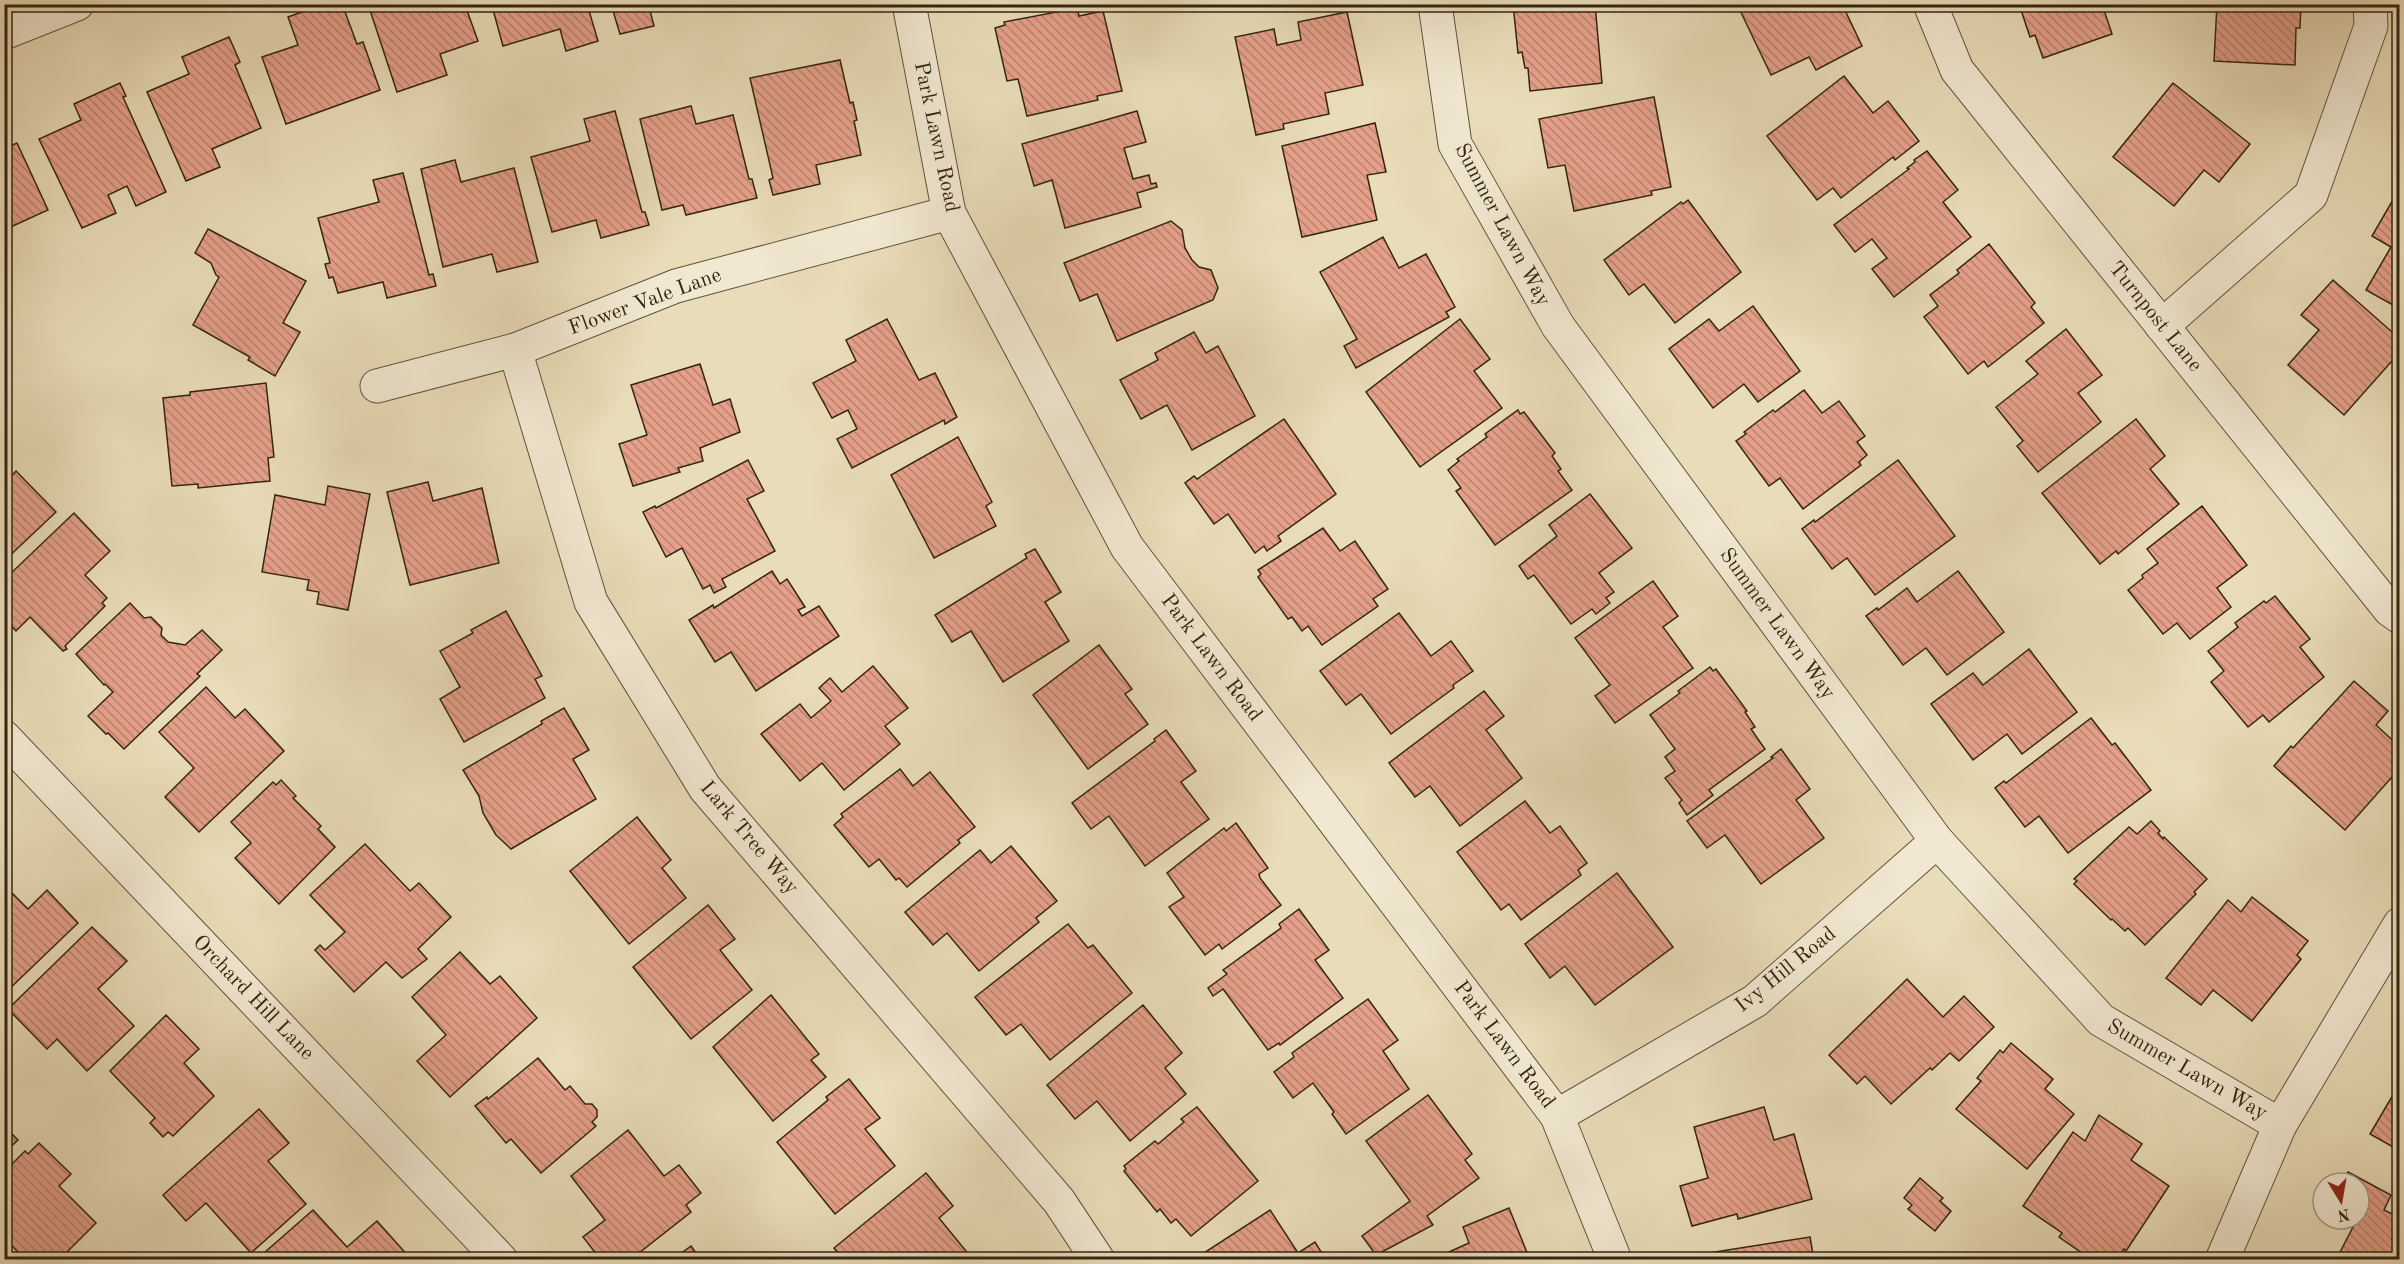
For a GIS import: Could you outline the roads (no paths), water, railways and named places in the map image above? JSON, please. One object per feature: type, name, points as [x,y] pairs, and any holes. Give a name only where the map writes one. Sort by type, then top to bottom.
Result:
[{"type":"street","points":[[4,33],[77,4]]},
{"type":"street","name":"Park Lawn Road","points":[[909,4],[949,213],[1127,547],[1557,1116],[1615,1260]]},
{"type":"street","name":"Summer Lawn Way","points":[[1435,4],[1455,144],[1558,326],[1937,841],[2101,1020],[2280,1125]]},
{"type":"street","name":"Turnpost Lane","points":[[1930,4],[1957,70],[2390,610],[2400,617]]},
{"type":"street","points":[[2162,326],[2311,195],[2371,26],[2370,4]]},
{"type":"street","name":"Flower Vale Lane","points":[[377,386],[515,350],[676,286],[949,213]]},
{"type":"street","name":"Lark Tree Way","points":[[515,350],[591,602],[705,788],[1059,1201],[1098,1260]]},
{"type":"street","name":"Orchard Hill Lane","points":[[4,737],[501,1260]]},
{"type":"street","name":"Ivy Hill Road","points":[[1557,1116],[1755,1001],[1937,841]]},
{"type":"street","points":[[2222,1260],[2280,1125],[2400,924]]}]
